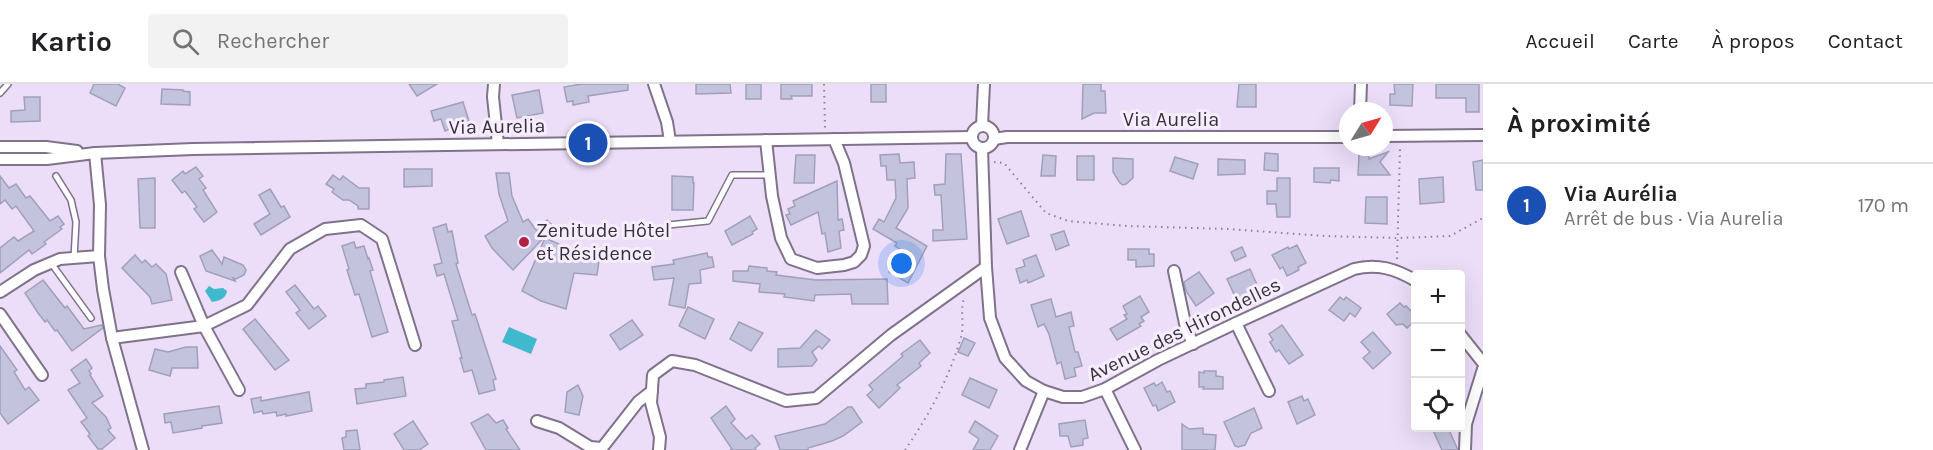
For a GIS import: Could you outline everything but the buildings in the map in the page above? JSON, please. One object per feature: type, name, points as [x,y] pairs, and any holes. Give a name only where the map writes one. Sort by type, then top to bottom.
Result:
[{"type":"street","points":[[494,84],[492,97],[498,144]]},
{"type":"street","points":[[654,84],[670,133],[669,141]]},
{"type":"street","points":[[982,126],[984,84]]},
{"type":"street","points":[[1360,102],[1361,84]]},
{"type":"street","points":[[982,126],[993,133],[994,139],[990,146],[982,149],[974,145],[972,137],[975,129],[982,126]]},
{"type":"street","points":[[1393,136],[1483,135]]},
{"type":"street","name":"Via Aurelia","points":[[0,159],[47,159],[95,153],[193,149],[972,137]]},
{"type":"street","name":"Via Aurelia","points":[[994,139],[1006,137],[1339,137]]},
{"type":"street","points":[[766,140],[769,175],[781,238],[791,259],[817,268],[854,262],[861,255],[864,246],[844,163],[834,139]]},
{"type":"street","name":"Via Aurelia","points":[[0,147],[46,147],[95,153]]},
{"type":"street","name":"Avenue des Hirondelles","points":[[982,149],[990,318],[1005,358],[1026,381],[1044,391],[1063,397],[1082,397],[1106,389],[1192,344],[1344,273],[1363,267],[1385,267],[1411,278]]},
{"type":"street","points":[[95,153],[100,205],[99,256],[112,338],[143,450]]},
{"type":"street","points":[[112,338],[204,326],[246,304],[290,249],[325,229],[361,225],[382,239],[415,345]]},
{"type":"street","points":[[0,292],[34,270],[51,263],[99,256]]},
{"type":"street","points":[[659,450],[660,437],[651,403],[653,375],[672,362],[695,365],[786,401],[816,398],[891,335],[986,267]]},
{"type":"street","points":[[1174,271],[1186,328],[1192,344]]},
{"type":"street","points":[[181,272],[204,326],[239,390]]},
{"type":"street","points":[[0,314],[42,375]]},
{"type":"street","points":[[1236,323],[1269,391]]},
{"type":"street","points":[[1465,339],[1483,363]]},
{"type":"street","points":[[1465,450],[1466,424],[1483,369]]},
{"type":"street","points":[[1106,389],[1136,450]]},
{"type":"street","points":[[537,421],[559,428],[591,447],[602,448],[638,402],[652,391]]},
{"type":"street","points":[[1020,450],[1044,391]]},
{"type":"lane","points":[[0,93],[8,84]]},
{"type":"lane","points":[[668,225],[708,221],[732,175],[769,175]]},
{"type":"lane","points":[[56,176],[71,201],[76,222],[74,258]]},
{"type":"lane","points":[[51,263],[91,318]]},
{"type":"path","points":[[824,84],[825,123]]},
{"type":"path","points":[[1397,271],[1400,136]]},
{"type":"path","points":[[983,171],[993,162],[1004,162],[1046,213],[1068,220],[1128,226],[1398,238],[1450,236],[1483,218]]},
{"type":"path","points":[[905,450],[936,404],[955,354],[962,335],[961,305],[969,279]]},
{"type":"water","points":[[209,286],[214,289],[223,288],[227,291],[225,296],[212,302],[205,291]]},
{"type":"water","points":[[509,327],[537,339],[531,354],[502,342]]},
{"type":"place","name":"Via Aurélia","points":[[588,143]]},
{"type":"place","name":"Zenitude Hôtel et Résidence","points":[[524,242]]}]
